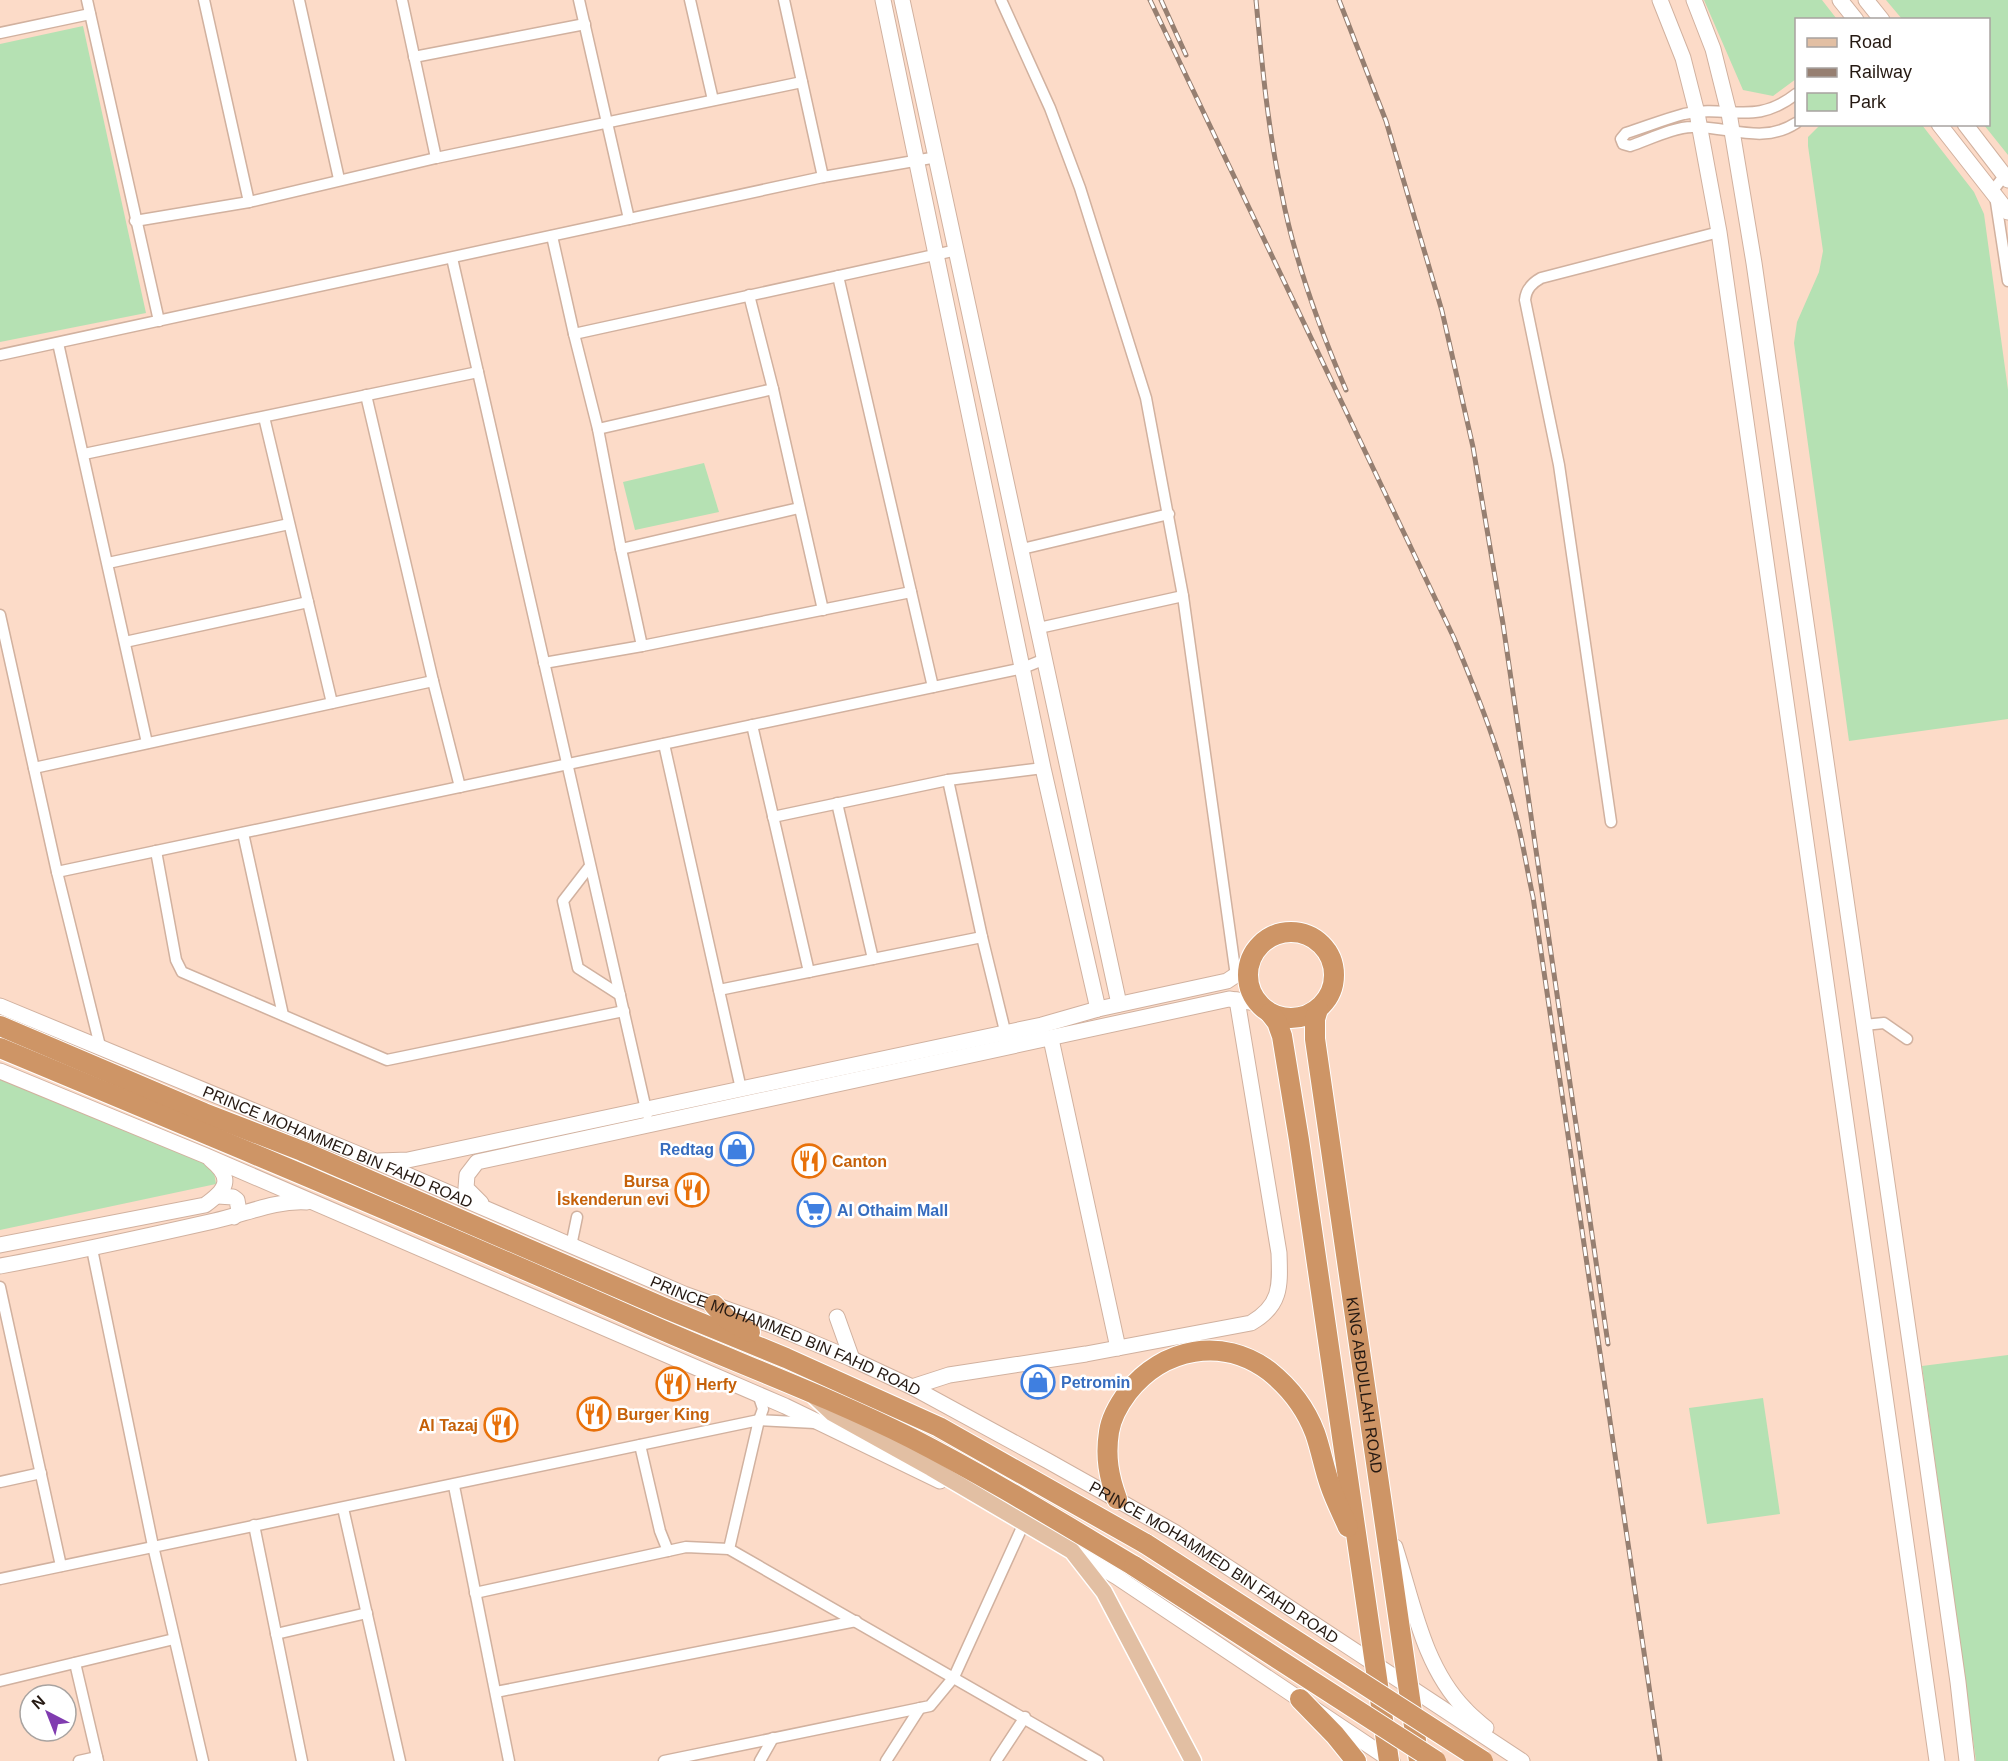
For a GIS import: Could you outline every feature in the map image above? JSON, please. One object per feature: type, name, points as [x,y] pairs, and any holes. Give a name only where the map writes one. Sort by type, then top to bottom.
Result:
[{"type":"highway","points":[[1296,932],[1312,937],[1325,948],[1330,955],[1334,971],[1332,988],[1324,1003],[1303,1017],[1294,1019],[1278,1017],[1255,1005],[1243,969],[1257,947],[1271,937],[1279,933],[1296,932]]},
{"type":"highway","name":"KING ABDULLAH ROAD","points":[[1255,1005],[1277,1022],[1282,1036],[1390,1760]]},
{"type":"highway","name":"KING ABDULLAH ROAD","points":[[1318,1009],[1315,1019],[1315,1039],[1419,1761]]},
{"type":"highway","name":"PRINCE MOHAMMED BIN FAHD ROAD","points":[[0,1026],[204,1113],[313,1156],[786,1358],[939,1426],[1146,1544],[1483,1761]]},
{"type":"highway","points":[[0,1048],[528,1271],[709,1351],[810,1392],[910,1438],[1018,1497],[1134,1566],[1436,1761]]},
{"type":"highway","points":[[714,1305],[728,1320],[766,1340],[786,1358]]},
{"type":"highway","points":[[1117,1499],[1107,1463],[1109,1431],[1118,1404],[1140,1378],[1159,1363],[1189,1352],[1218,1350],[1239,1356],[1269,1371],[1295,1396],[1315,1432],[1330,1485],[1357,1549]]},
{"type":"highway","points":[[1300,1699],[1335,1735],[1356,1761]]},
{"type":"main road","points":[[810,1392],[832,1413],[1072,1551],[1104,1592],[1193,1761]]},
{"type":"street","points":[[87,0],[159,321]]},
{"type":"street","points":[[204,0],[249,202]]},
{"type":"street","points":[[299,0],[339,179]]},
{"type":"street","points":[[402,0],[436,158]]},
{"type":"street","points":[[579,0],[629,219]]},
{"type":"street","points":[[690,0],[713,100]]},
{"type":"street","points":[[784,0],[823,177]]},
{"type":"street","points":[[883,0],[1043,768],[1098,1009]]},
{"type":"street","points":[[902,0],[1119,1004]]},
{"type":"street","points":[[375,1161],[408,1160],[648,1116],[1007,1040],[1098,1009],[1227,981],[1243,969],[1183,596],[1146,398],[1080,188],[1050,108],[1001,0]]},
{"type":"street","points":[[1660,0],[1683,58],[1698,120],[1719,232],[1937,1761]]},
{"type":"street","points":[[1694,0],[1713,48],[1729,113],[1759,297],[1953,1646],[1967,1761]]},
{"type":"street","points":[[1840,0],[1854,18]]},
{"type":"street","points":[[1866,0],[1880,18]]},
{"type":"street","points":[[0,33],[90,14]]},
{"type":"street","points":[[414,57],[585,24]]},
{"type":"street","points":[[135,221],[249,202],[339,179],[802,82]]},
{"type":"street","points":[[1795,95],[1767,111],[1729,113],[1698,120],[1685,128],[1630,146],[1621,142],[1626,133],[1684,114],[1698,120],[1733,132],[1759,135],[1772,134],[1795,124]]},
{"type":"street","points":[[1941,126],[2008,212]]},
{"type":"street","points":[[1967,126],[2008,180]]},
{"type":"street","points":[[0,355],[823,177],[936,157]]},
{"type":"street","points":[[2008,180],[2004,179],[1997,183],[1994,194],[2008,281]]},
{"type":"street","points":[[1611,822],[1559,465],[1525,300],[1526,293],[1534,282],[1541,278],[1719,232]]},
{"type":"street","points":[[552,236],[598,429],[642,646]]},
{"type":"street","points":[[574,334],[957,250]]},
{"type":"street","points":[[452,258],[648,1116]]},
{"type":"street","points":[[838,276],[933,687]]},
{"type":"street","points":[[749,295],[773,389],[823,610]]},
{"type":"street","points":[[58,343],[147,743]]},
{"type":"street","points":[[84,454],[478,372]]},
{"type":"street","points":[[598,429],[773,389]]},
{"type":"street","points":[[366,395],[460,787]]},
{"type":"street","points":[[264,417],[332,703]]},
{"type":"street","points":[[621,549],[799,508]]},
{"type":"street","points":[[1022,549],[1169,514]]},
{"type":"street","points":[[108,563],[289,524]]},
{"type":"street","points":[[544,663],[642,646],[911,592]]},
{"type":"street","points":[[1039,628],[1183,596]]},
{"type":"street","points":[[125,642],[308,602]]},
{"type":"street","points":[[0,615],[57,872],[100,1046]]},
{"type":"street","points":[[57,872],[1023,668],[1045,659]]},
{"type":"street","points":[[34,768],[433,681]]},
{"type":"street","points":[[752,725],[809,972]]},
{"type":"street","points":[[664,744],[741,1089]]},
{"type":"street","points":[[773,817],[948,780],[1043,768]]},
{"type":"street","points":[[948,780],[1007,1040]]},
{"type":"street","points":[[837,803],[873,959]]},
{"type":"street","points":[[243,833],[283,1015]]},
{"type":"street","points":[[156,851],[176,960],[182,972],[387,1060],[624,1011]]},
{"type":"street","points":[[590,866],[563,902],[578,968],[620,995]]},
{"type":"street","points":[[719,990],[982,937]]},
{"type":"street","points":[[487,1209],[466,1188],[467,1175],[477,1162],[741,1089],[1007,1040],[1052,1039],[1228,999],[1255,1005],[1279,1253],[1280,1285],[1271,1309],[1251,1323],[1118,1348],[949,1375],[912,1387]]},
{"type":"street","name":"PRINCE MOHAMMED BIN FAHD ROAD","points":[[0,1006],[375,1161],[571,1246],[714,1305],[771,1325],[912,1387],[1176,1533],[1517,1757]]},
{"type":"street","points":[[1864,1025],[1884,1023],[1906,1039]]},
{"type":"street","points":[[1052,1039],[1118,1348]]},
{"type":"street","points":[[0,1071],[204,1155],[758,1394],[1024,1523],[954,1677],[930,1706],[664,1761]]},
{"type":"street","points":[[0,1245],[205,1205],[218,1196],[224,1186],[225,1176],[220,1167],[204,1155]]},
{"type":"street","points":[[218,1196],[233,1197],[237,1200],[239,1211],[234,1217]]},
{"type":"street","points":[[0,1266],[92,1249],[234,1217],[277,1203],[293,1201],[316,1203]]},
{"type":"street","points":[[571,1246],[577,1217]]},
{"type":"street","points":[[92,1249],[153,1546],[203,1761]]},
{"type":"street","points":[[0,1287],[61,1566]]},
{"type":"street","points":[[837,1317],[852,1359]]},
{"type":"street","points":[[729,1549],[763,1410],[758,1394]]},
{"type":"street","points":[[0,1579],[454,1486],[759,1420],[821,1423]]},
{"type":"street","points":[[640,1445],[660,1531],[668,1551]]},
{"type":"street","points":[[0,1482],[41,1473]]},
{"type":"street","points":[[454,1486],[509,1761]]},
{"type":"street","points":[[343,1508],[400,1761]]},
{"type":"street","points":[[1384,1518],[1415,1615],[1437,1671],[1464,1709],[1517,1757]]},
{"type":"street","points":[[254,1526],[302,1761]]},
{"type":"street","points":[[476,1593],[686,1547],[729,1549],[1098,1761]]},
{"type":"street","points":[[1072,1551],[1117,1577],[1390,1760]]},
{"type":"street","points":[[276,1634],[367,1613]]},
{"type":"street","points":[[496,1692],[856,1621]]},
{"type":"street","points":[[0,1680],[174,1639]]},
{"type":"street","points":[[75,1663],[97,1759],[79,1761]]},
{"type":"street","points":[[886,1761],[920,1708]]},
{"type":"street","points":[[996,1761],[1025,1717]]},
{"type":"street","points":[[760,1761],[773,1738]]},
{"type":"green space","points":[[1704,0],[1822,0],[1836,18],[1795,18],[1795,80],[1773,96],[1743,90]]},
{"type":"green space","points":[[1886,0],[2008,0],[2008,155],[1985,126],[1990,126],[1990,18],[1901,18]]},
{"type":"green space","points":[[83,26],[146,313],[0,342],[0,44]]},
{"type":"green space","points":[[1819,126],[1923,126],[1974,192],[1984,214],[2008,390],[2008,719],[1849,741],[1794,343],[1797,322],[1819,272],[1823,251],[1808,137]]},
{"type":"green space","points":[[704,463],[719,512],[635,530],[623,482]]},
{"type":"green space","points":[[0,1074],[213,1166],[216,1184],[0,1230]]},
{"type":"green space","points":[[2008,1355],[2008,1761],[1976,1761],[1922,1366]]},
{"type":"green space","points":[[1763,1398],[1780,1514],[1707,1524],[1689,1408]]},
{"type":"railway","points":[[1150,0],[1454,638],[1488,726],[1510,793],[1533,897],[1660,1761]]},
{"type":"railway","points":[[1161,0],[1186,55]]},
{"type":"railway","points":[[1256,0],[1269,122],[1287,220],[1309,294],[1346,390]]},
{"type":"railway","points":[[1339,0],[1386,121],[1442,311],[1473,447],[1503,624],[1608,1344]]},
{"type":"place","name":"Redtag","points":[[737,1149]]},
{"type":"place","name":"Canton","points":[[809,1161]]},
{"type":"place","name":"Bursa İskenderun evi","points":[[692,1190]]},
{"type":"place","name":"Al Othaim Mall","points":[[814,1210]]},
{"type":"place","name":"Petromin","points":[[1038,1382]]},
{"type":"place","name":"Herfy","points":[[673,1384]]},
{"type":"place","name":"Burger King","points":[[594,1414]]},
{"type":"place","name":"Al Tazaj","points":[[501,1425]]}]
